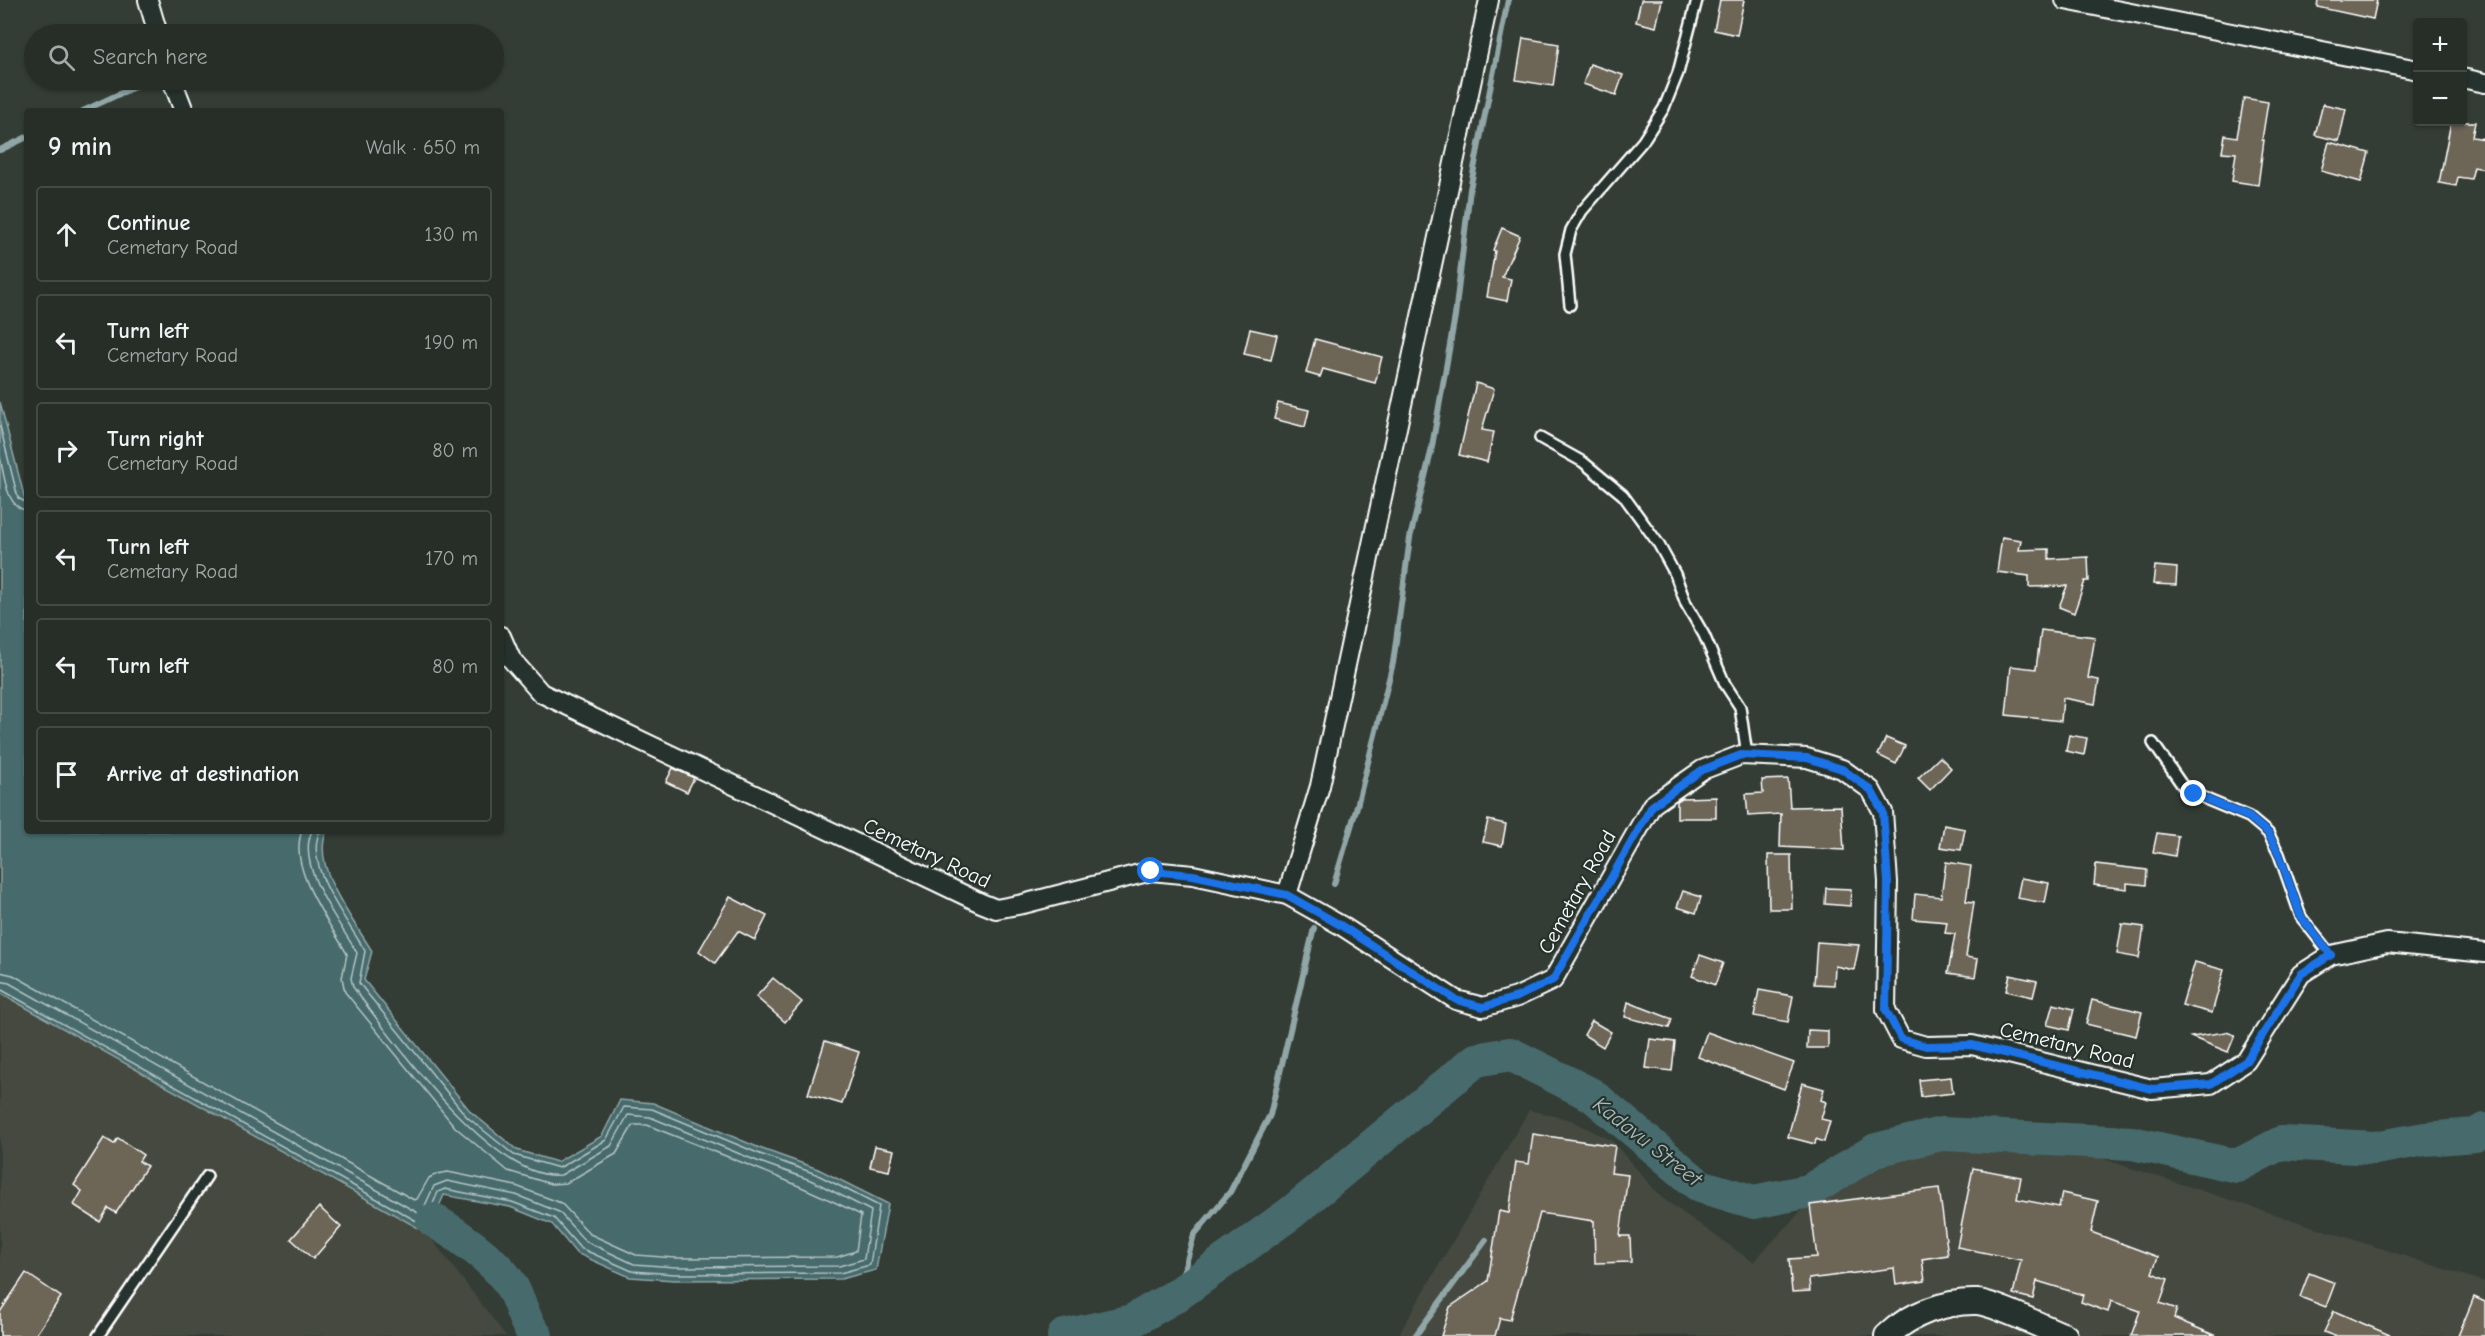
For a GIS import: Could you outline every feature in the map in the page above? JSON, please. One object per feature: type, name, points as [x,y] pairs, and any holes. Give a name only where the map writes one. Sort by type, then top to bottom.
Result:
[{"type":"main road","points":[[1893,1331],[1916,1315],[1979,1302],[2060,1335]]},
{"type":"street","points":[[148,0],[155,24]]},
{"type":"street","points":[[1287,895],[1320,786],[1489,0]]},
{"type":"street","points":[[2065,0],[2413,69]]},
{"type":"street","points":[[2467,79],[2485,83]]},
{"type":"street","points":[[176,90],[183,108]]},
{"type":"street","name":"Cemetary Road","points":[[504,643],[511,659],[541,693],[734,787],[996,909],[1151,871],[1193,875],[1287,895],[1342,926],[1456,1000],[1483,1007],[1517,997],[1553,980],[1652,806],[1702,770],[1747,755],[1807,758],[1842,769],[1871,790],[1883,812],[1887,870],[1886,1010],[1901,1039],[1926,1046],[1972,1045],[2152,1089],[2211,1084],[2246,1061],[2301,974],[2331,955],[2387,943],[2485,953]]},
{"type":"lane","points":[[1570,305],[1565,254],[1572,230],[1582,211],[1643,141],[1664,108],[1678,73],[1697,0]]},
{"type":"lane","points":[[1540,438],[1583,462],[1623,495],[1658,543],[1676,574],[1686,604],[1704,635],[1725,684],[1740,707],[1747,755]]},
{"type":"lane","points":[[2153,743],[2182,784],[2201,797],[2249,817],[2268,833],[2279,854],[2301,917],[2331,955]]},
{"type":"lane","points":[[98,1336],[207,1176]]},
{"type":"shaded area","points":[[0,993],[427,1233],[506,1336],[0,1336]]},
{"type":"shaded area","points":[[1529,1110],[1571,1120],[1612,1141],[1662,1198],[1753,1262],[1808,1204],[1898,1159],[1971,1142],[2063,1146],[2485,1282],[2485,1336],[1398,1336]]},
{"type":"water","points":[[0,402],[24,495],[24,834],[326,834],[323,845],[324,860],[329,876],[345,909],[372,951],[364,980],[471,1112],[517,1150],[557,1162],[602,1136],[620,1100],[653,1103],[762,1149],[818,1169],[888,1204],[876,1270],[841,1279],[674,1280],[630,1277],[576,1253],[552,1224],[510,1207],[444,1195],[427,1233],[0,993]]},
{"type":"building","points":[[1641,0],[1662,0],[1656,27],[1636,22]]},
{"type":"building","points":[[1720,0],[1744,0],[1737,35],[1714,30]]},
{"type":"building","points":[[2318,0],[2377,0],[2373,19],[2317,7]]},
{"type":"building","points":[[1523,38],[1559,44],[1553,86],[1516,80]]},
{"type":"building","points":[[1590,64],[1623,75],[1616,95],[1583,84]]},
{"type":"building","points":[[2244,98],[2268,102],[2258,185],[2232,181],[2236,153],[2222,152],[2225,135],[2237,137]]},
{"type":"building","points":[[2323,104],[2346,109],[2339,141],[2315,135]]},
{"type":"building","points":[[2467,122],[2475,122],[2472,137],[2485,139],[2485,169],[2474,167],[2471,179],[2458,177],[2456,186],[2439,183],[2450,126],[2467,126]]},
{"type":"building","points":[[2329,142],[2369,153],[2361,182],[2321,171]]},
{"type":"building","points":[[1502,228],[1520,236],[1502,277],[1511,279],[1507,301],[1487,297],[1495,251],[1493,250]]},
{"type":"building","points":[[1250,329],[1277,335],[1271,360],[1244,354]]},
{"type":"building","points":[[1315,339],[1382,357],[1375,383],[1323,369],[1320,377],[1306,373]]},
{"type":"building","points":[[1476,383],[1494,389],[1482,430],[1494,432],[1487,462],[1459,455]]},
{"type":"building","points":[[1278,403],[1309,410],[1305,427],[1274,419]]},
{"type":"building","points":[[2002,537],[2021,540],[2019,550],[2049,549],[2049,559],[2088,557],[2089,581],[2085,581],[2074,613],[2059,607],[2067,586],[2029,587],[2029,576],[1997,572]]},
{"type":"building","points":[[2155,566],[2177,568],[2176,585],[2153,584]]},
{"type":"building","points":[[2041,630],[2095,637],[2088,678],[2099,680],[2095,704],[2063,698],[2061,721],[2006,715],[2011,666],[2036,669]]},
{"type":"building","points":[[2069,735],[2087,738],[2084,755],[2066,751]]},
{"type":"building","points":[[1886,738],[1905,746],[1896,764],[1878,755]]},
{"type":"building","points":[[1940,757],[1951,768],[1930,790],[1918,778]]},
{"type":"building","points":[[673,768],[694,778],[687,792],[666,782]]},
{"type":"building","points":[[1788,779],[1790,807],[1841,806],[1844,850],[1780,847],[1781,814],[1748,816],[1746,794],[1763,793],[1762,780]]},
{"type":"building","points":[[1716,797],[1716,818],[1677,818],[1677,801],[1682,798]]},
{"type":"building","points":[[1488,820],[1506,824],[1502,846],[1483,842]]},
{"type":"building","points":[[1944,825],[1965,829],[1961,850],[1940,847]]},
{"type":"building","points":[[2157,833],[2178,836],[2175,856],[2153,852]]},
{"type":"building","points":[[1768,855],[1791,855],[1792,909],[1769,909]]},
{"type":"building","points":[[1946,862],[1971,866],[1966,901],[1974,902],[1966,957],[1978,959],[1975,977],[1948,973],[1955,934],[1945,933],[1947,922],[1913,919],[1915,894],[1941,897]]},
{"type":"building","points":[[2096,864],[2147,870],[2146,885],[2127,883],[2127,889],[2094,885]]},
{"type":"building","points":[[2021,878],[2049,883],[2045,903],[2017,898]]},
{"type":"building","points":[[1826,888],[1851,889],[1850,906],[1825,904]]},
{"type":"building","points":[[1683,891],[1701,897],[1696,913],[1677,907]]},
{"type":"building","points":[[730,897],[767,916],[755,940],[738,931],[715,963],[699,951]]},
{"type":"building","points":[[2122,924],[2144,927],[2139,958],[2117,954]]},
{"type":"building","points":[[1817,942],[1859,945],[1854,970],[1835,966],[1834,985],[1814,984]]},
{"type":"building","points":[[1700,955],[1723,963],[1715,985],[1692,976]]},
{"type":"building","points":[[2195,962],[2224,970],[2212,1013],[2182,1005]]},
{"type":"building","points":[[2010,975],[2037,981],[2033,997],[2006,991]]},
{"type":"building","points":[[773,978],[802,1002],[785,1022],[756,997]]},
{"type":"building","points":[[1759,990],[1793,996],[1788,1022],[1754,1016]]},
{"type":"building","points":[[2092,1000],[2142,1012],[2136,1036],[2086,1024]]},
{"type":"building","points":[[1628,1002],[1672,1019],[1669,1028],[1625,1017]]},
{"type":"building","points":[[2053,1004],[2074,1009],[2069,1030],[2047,1025]]},
{"type":"building","points":[[1592,1021],[1611,1032],[1603,1047],[1584,1035]]},
{"type":"building","points":[[1808,1030],[1828,1031],[1828,1048],[1807,1048]]},
{"type":"building","points":[[1707,1032],[1794,1063],[1784,1089],[1698,1057]]},
{"type":"building","points":[[2226,1032],[2235,1035],[2228,1052],[2191,1037]]},
{"type":"building","points":[[1650,1039],[1675,1042],[1672,1071],[1646,1068]]},
{"type":"building","points":[[825,1041],[859,1052],[842,1104],[808,1094]]},
{"type":"building","points":[[1951,1077],[1953,1093],[1921,1097],[1919,1080]]},
{"type":"building","points":[[1802,1083],[1824,1089],[1821,1100],[1826,1102],[1821,1119],[1830,1121],[1824,1142],[1816,1139],[1815,1144],[1788,1137]]},
{"type":"building","points":[[1533,1134],[1615,1146],[1611,1173],[1628,1175],[1620,1236],[1630,1236],[1631,1262],[1595,1263],[1594,1221],[1540,1213],[1510,1320],[1500,1318],[1495,1336],[1441,1336],[1450,1307],[1488,1281],[1499,1211],[1509,1213],[1516,1162],[1529,1164]]},
{"type":"building","points":[[104,1138],[114,1144],[118,1138],[143,1155],[139,1161],[147,1166],[116,1213],[108,1208],[100,1222],[74,1205],[82,1191],[74,1185]]},
{"type":"building","points":[[875,1146],[894,1150],[889,1171],[870,1167]]},
{"type":"building","points":[[1973,1168],[2021,1177],[2017,1199],[2059,1207],[2062,1193],[2098,1201],[2091,1232],[2158,1257],[2152,1273],[2168,1279],[2160,1303],[2177,1309],[2174,1318],[2216,1336],[2131,1336],[2140,1311],[2111,1301],[2108,1312],[2081,1302],[2083,1295],[2037,1281],[2033,1299],[2013,1294],[2021,1260],[1957,1247]]},
{"type":"building","points":[[1939,1188],[1948,1255],[1922,1259],[1925,1281],[1896,1285],[1894,1268],[1809,1279],[1810,1291],[1792,1292],[1789,1259],[1817,1257],[1810,1205]]},
{"type":"building","points":[[319,1207],[341,1227],[313,1259],[291,1239]]},
{"type":"building","points":[[26,1273],[61,1297],[35,1336],[0,1336],[0,1312]]},
{"type":"building","points":[[2309,1273],[2335,1283],[2326,1307],[2300,1297]]},
{"type":"building","points":[[2474,1297],[2485,1302],[2485,1336],[2458,1336]]},
{"type":"building","points":[[2334,1311],[2392,1336],[2334,1336],[2324,1332]]},
{"type":"waterway","points":[[1334,884],[1356,810],[1393,663],[1410,538],[1431,452],[1455,316],[1470,189],[1508,0]]},
{"type":"waterway","points":[[89,108],[128,90]]},
{"type":"waterway","points":[[0,150],[24,138]]},
{"type":"waterway","points":[[1177,1295],[1194,1235],[1230,1192],[1270,1115],[1314,928]]},
{"type":"waterway","name":"Kadavu Street","points":[[1064,1336],[1132,1321],[1177,1295],[1291,1213],[1476,1060],[1510,1054],[1592,1095],[1700,1186],[1754,1202],[1809,1191],[1876,1150],[1941,1134],[2132,1143],[2237,1166],[2281,1143],[2375,1148],[2425,1139],[2475,1135],[2485,1130]]},
{"type":"waterway","name":"Kadavu Street","points":[[433,1220],[472,1246],[499,1270],[511,1285],[527,1322],[536,1336]]},
{"type":"waterway","points":[[1415,1336],[1486,1240]]},
{"type":"route","points":[[1151,871],[1193,875],[1287,895],[1342,926],[1456,1000],[1483,1007],[1517,997],[1553,980],[1652,806],[1702,770],[1741,755],[1807,758],[1842,769],[1871,790],[1883,812],[1888,882],[1886,1010],[1901,1039],[1926,1046],[1972,1045],[2152,1089],[2211,1084],[2246,1061],[2301,974],[2331,955],[2301,917],[2279,854],[2268,833],[2249,817],[2194,794]]}]
